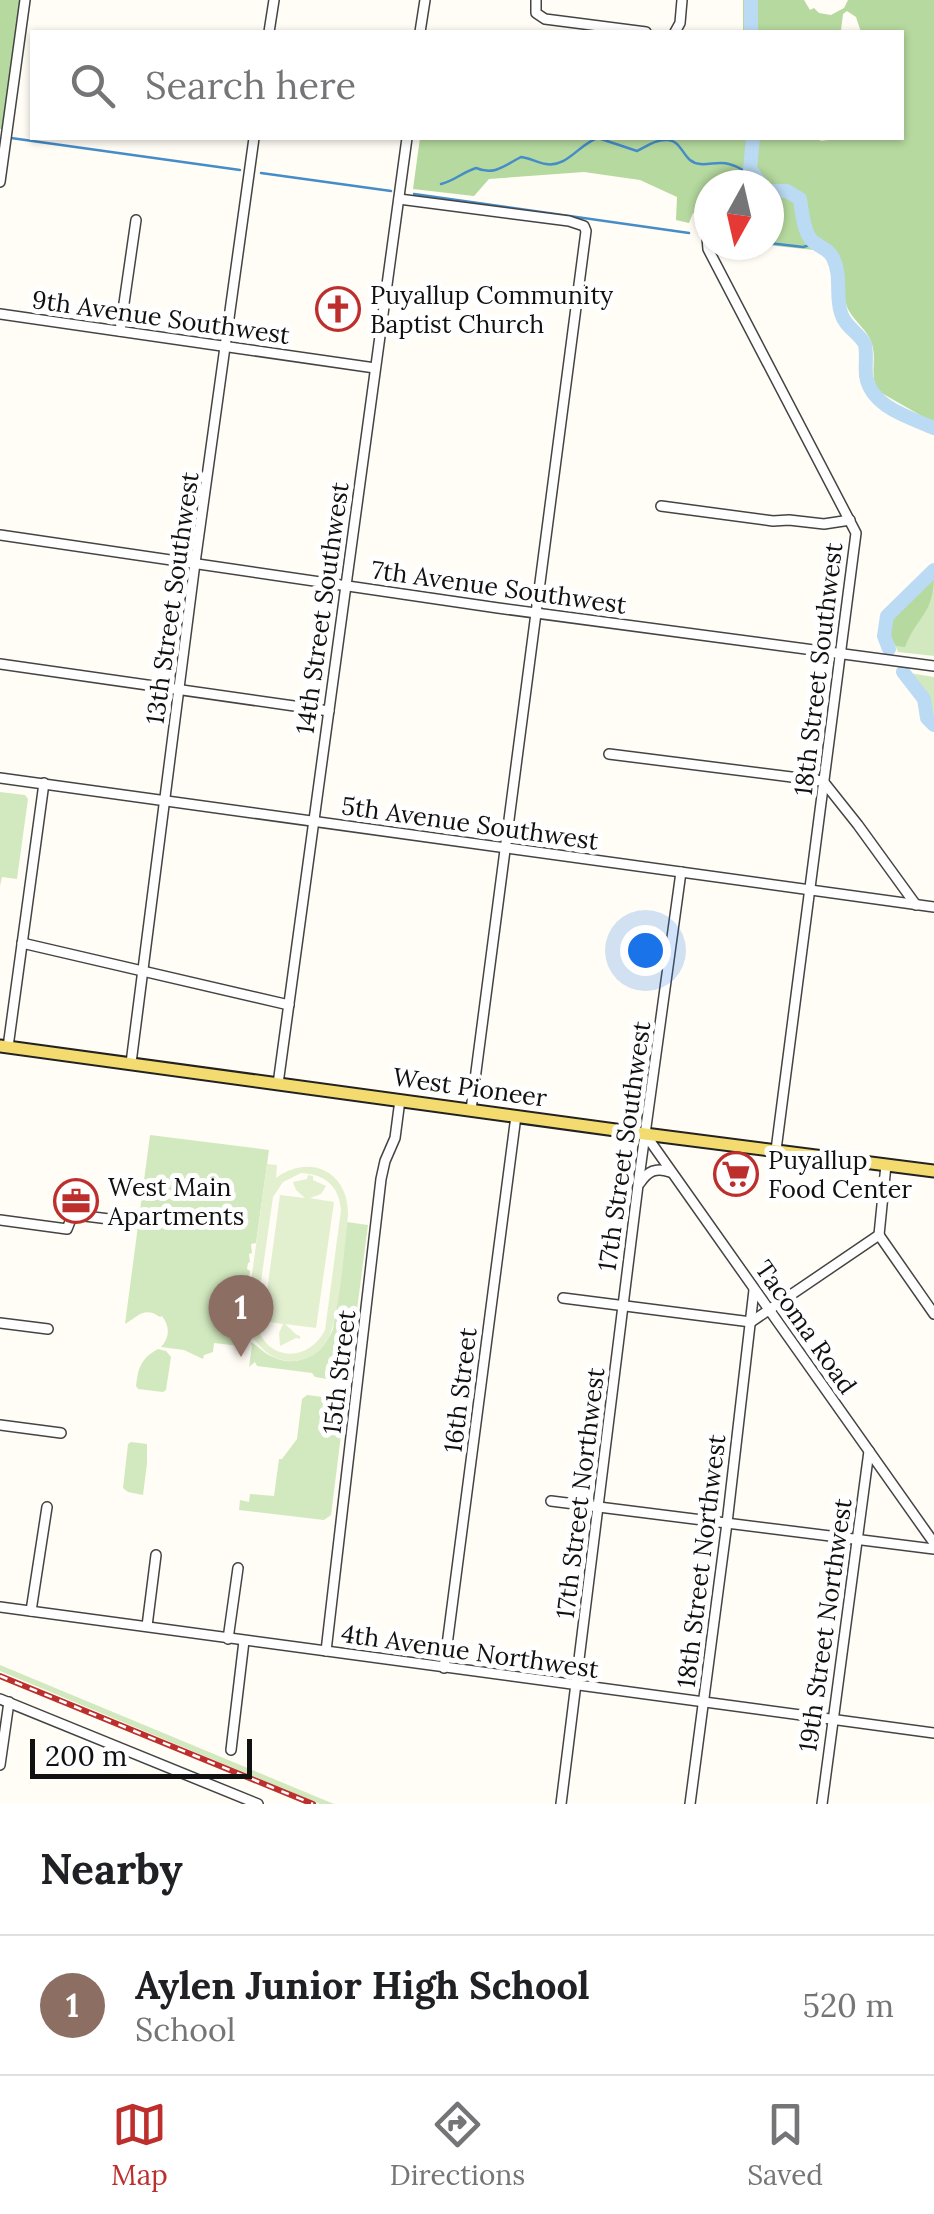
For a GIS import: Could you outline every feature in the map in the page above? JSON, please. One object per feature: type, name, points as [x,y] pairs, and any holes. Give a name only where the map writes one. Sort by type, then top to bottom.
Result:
[{"type":"main road","name":"West Pioneer","points":[[4,1046],[934,1171]]},
{"type":"street","points":[[0,182],[25,0]]},
{"type":"street","points":[[269,30],[274,0]]},
{"type":"street","points":[[420,30],[425,0]]},
{"type":"street","points":[[536,0],[536,10],[544,19],[630,30]]},
{"type":"street","points":[[677,30],[682,0]]},
{"type":"street","name":"13th Street Southwest","points":[[131,1063],[254,140]]},
{"type":"street","name":"14th Street Southwest","points":[[278,1084],[406,140]]},
{"type":"street","points":[[398,199],[569,221],[584,226],[586,231],[471,1110]]},
{"type":"street","points":[[120,331],[136,220]]},
{"type":"street","name":"18th Street Southwest","points":[[714,260],[856,533],[776,1150]]},
{"type":"street","name":"9th Avenue Southwest","points":[[0,314],[375,368]]},
{"type":"street","points":[[661,506],[772,521],[824,524],[850,520]]},
{"type":"street","name":"7th Avenue Southwest","points":[[0,535],[934,666]]},
{"type":"street","points":[[0,664],[329,712]]},
{"type":"street","points":[[608,754],[824,781],[916,905]]},
{"type":"street","name":"5th Avenue Southwest","points":[[0,778],[934,907]]},
{"type":"street","points":[[4,1046],[44,784]]},
{"type":"street","name":"17th Street Southwest","points":[[624,1306],[682,872]]},
{"type":"street","points":[[22,943],[289,1005]]},
{"type":"street","name":"15th Street","points":[[326,1652],[381,1179],[395,1138],[400,1100]]},
{"type":"street","name":"16th Street","points":[[444,1668],[516,1116]]},
{"type":"street","name":"Tacoma Road","points":[[645,1134],[934,1546]]},
{"type":"street","points":[[886,1164],[879,1234],[934,1314]]},
{"type":"street","points":[[638,1186],[652,1171],[670,1172]]},
{"type":"street","points":[[0,1220],[67,1230],[71,1219],[78,1215],[125,1222]]},
{"type":"street","points":[[563,1298],[751,1322],[879,1234]]},
{"type":"street","name":"18th Street Northwest","points":[[690,1804],[754,1290]]},
{"type":"street","name":"17th Street Northwest","points":[[561,1804],[624,1306]]},
{"type":"street","points":[[0,1323],[48,1330]]},
{"type":"street","points":[[0,1425],[62,1433]]},
{"type":"street","name":"19th Street Northwest","points":[[822,1804],[869,1451]]},
{"type":"street","points":[[551,1501],[857,1540],[934,1546]]},
{"type":"street","points":[[31,1611],[47,1506]]},
{"type":"street","points":[[146,1626],[156,1555]]},
{"type":"street","points":[[228,1639],[238,1568]]},
{"type":"street","name":"4th Avenue Northwest","points":[[0,1607],[934,1733]]},
{"type":"street","points":[[231,1750],[244,1641]]},
{"type":"street","points":[[0,1765],[4,1700],[258,1804]]},
{"type":"street","points":[[226,1804],[228,1791]]},
{"type":"green space","points":[[0,0],[21,0],[3,129],[0,129]]},
{"type":"green space","points":[[743,0],[804,0],[810,10],[831,15],[844,8],[848,0],[934,0],[934,423],[878,391],[872,344],[848,310],[844,273],[833,252],[784,247],[784,170],[694,170],[694,213],[689,223],[676,220],[677,197],[640,180],[584,172],[489,179],[474,196],[413,189],[420,140],[904,140],[904,30],[860,30],[856,17],[847,11],[841,30],[743,30]]},
{"type":"green space","points":[[934,574],[928,606],[905,647],[896,646],[888,634],[890,618]]},
{"type":"green space","points":[[934,577],[934,656],[898,652],[891,637],[911,602]]},
{"type":"green space","points":[[903,672],[934,677],[934,725],[927,718],[924,699]]},
{"type":"green space","points":[[0,792],[25,795],[28,799],[17,879],[2,877],[0,886]]},
{"type":"green space","points":[[150,1135],[269,1150],[256,1243],[251,1244],[249,1254],[240,1346],[214,1343],[213,1352],[203,1359],[184,1350],[161,1347],[168,1332],[162,1316],[146,1312],[125,1324]]},
{"type":"green space","points":[[267,1164],[277,1165],[276,1178],[302,1167],[325,1171],[342,1188],[348,1215],[338,1300],[327,1341],[313,1355],[294,1361],[271,1356],[254,1339],[243,1340]],"holes":[[[301,1173],[334,1188],[341,1210],[325,1330],[307,1349],[284,1353],[265,1342],[256,1317],[273,1197],[283,1182]]]},
{"type":"green space","points":[[308,1175],[326,1186],[321,1194],[310,1198],[334,1202],[316,1328],[285,1324],[300,1339],[280,1346],[283,1324],[263,1321],[280,1195],[305,1198],[293,1182],[307,1179]]},
{"type":"green space","points":[[347,1222],[368,1225],[348,1379],[315,1377],[312,1373],[257,1366],[255,1362],[249,1367],[250,1342],[271,1356],[290,1361],[308,1357],[329,1338]]},
{"type":"green space","points":[[158,1349],[171,1357],[166,1390],[138,1389],[141,1364]]},
{"type":"green space","points":[[307,1395],[345,1403],[331,1515],[324,1520],[239,1510],[240,1500],[249,1502],[250,1494],[274,1496],[279,1459],[297,1439],[302,1399]]},
{"type":"green space","points":[[131,1442],[147,1444],[143,1495],[123,1488]]},
{"type":"green space","points":[[0,1665],[334,1804],[320,1804],[0,1671]]},
{"type":"waterway","points":[[751,0],[751,30]]},
{"type":"waterway","points":[[11,138],[240,170]]},
{"type":"waterway","points":[[441,184],[476,168],[489,171],[521,157],[554,164],[594,140]]},
{"type":"waterway","points":[[604,140],[637,151],[659,141],[671,141],[694,163],[724,163],[742,170]]},
{"type":"waterway","points":[[751,170],[753,140]]},
{"type":"waterway","points":[[261,173],[391,191]]},
{"type":"waterway","points":[[784,191],[800,199],[808,234],[833,258],[841,313],[865,344],[869,387],[892,410],[934,428]]},
{"type":"waterway","points":[[414,194],[689,233]]},
{"type":"waterway","points":[[784,245],[803,247],[817,243]]},
{"type":"waterway","points":[[889,649],[884,636],[887,616],[934,570]]},
{"type":"waterway","points":[[903,672],[924,699],[927,718],[934,725]]},
{"type":"railway","points":[[0,1676],[313,1804]]},
{"type":"place","name":"Puyallup Community Baptist Church","points":[[338,309]]},
{"type":"place","name":"Puyallup Food Center","points":[[736,1174]]},
{"type":"place","name":"West Main Apartments","points":[[76,1201]]},
{"type":"place","name":"Aylen Junior High School","points":[[241,1357]]}]
